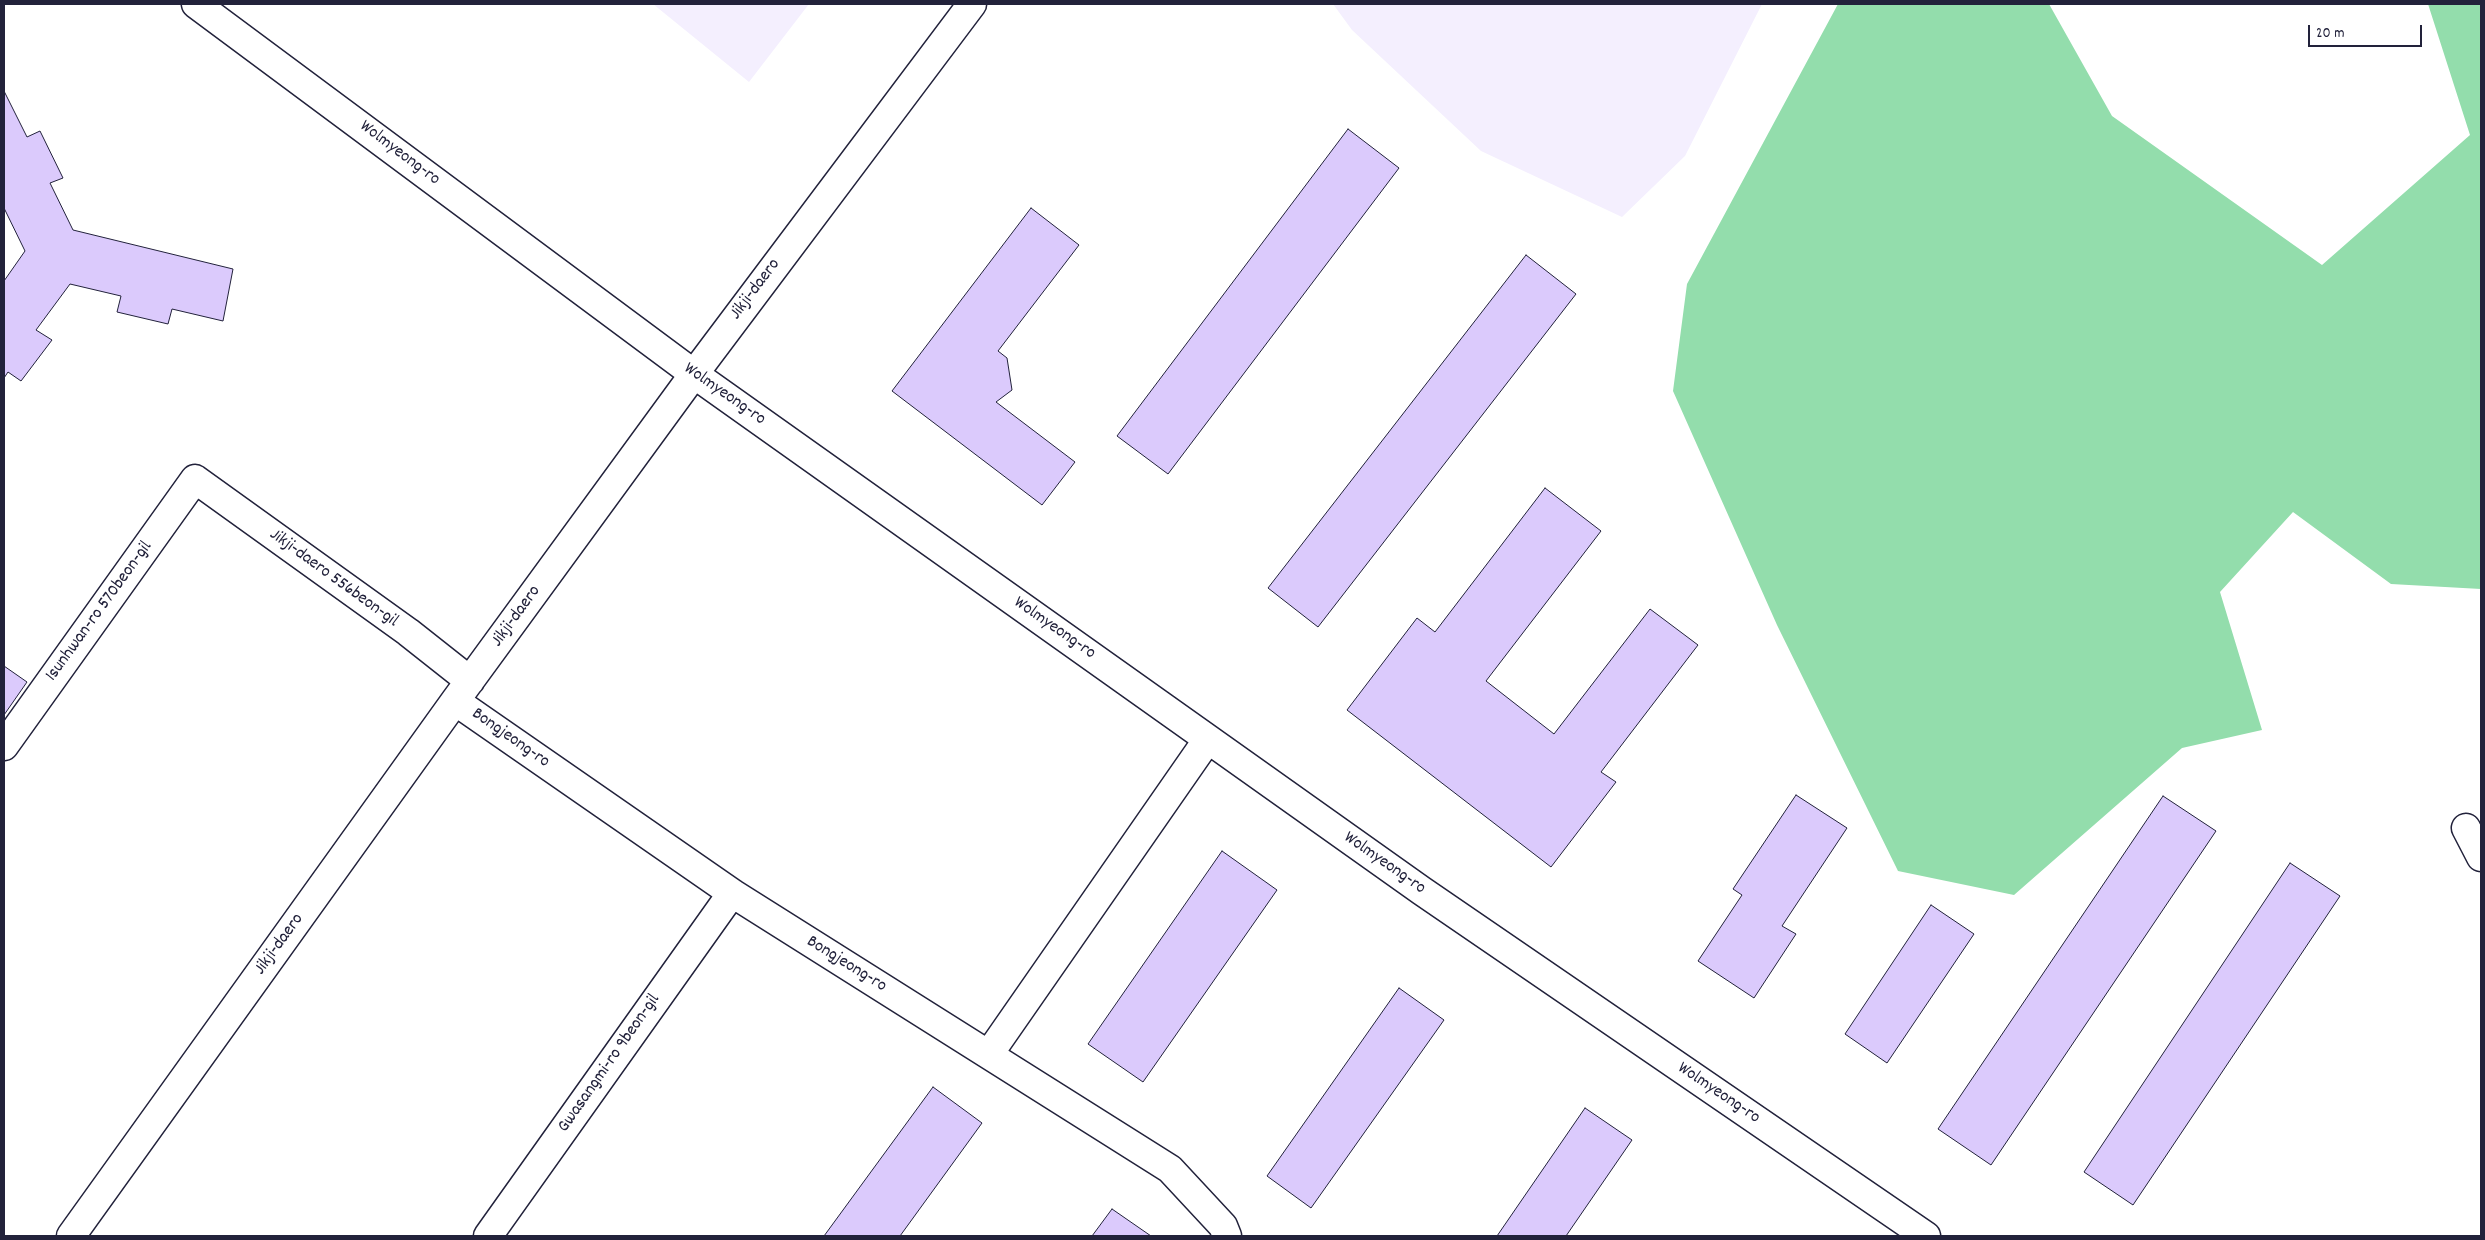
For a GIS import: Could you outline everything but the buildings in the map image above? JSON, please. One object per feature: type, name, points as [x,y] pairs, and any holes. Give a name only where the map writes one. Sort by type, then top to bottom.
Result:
[{"type":"street","name":"Wolmyeong-ro","points":[[196,4],[694,374],[1422,891],[1926,1236]]},
{"type":"street","name":"Jikji-daero","points":[[71,1236],[462,691],[694,374],[972,4]]},
{"type":"street","name":"Jikji-daero 556beon-gil","points":[[195,479],[408,632],[462,691]]},
{"type":"street","name":"1sunhwan-ro 570beon-gil","points":[[4,746],[195,479]]},
{"type":"street","name":"Bongjeong-ro","points":[[462,691],[732,892],[1170,1169],[1223,1226],[1227,1236]]},
{"type":"street","points":[[988,1054],[1208,738]]},
{"type":"street","points":[[2466,828],[2481,857]]},
{"type":"street","name":"Gwasangmi-ro 9beon-gil","points":[[488,1236],[732,892]]},
{"type":"shaded area","points":[[653,4],[809,4],[749,82]]},
{"type":"shaded area","points":[[1333,4],[1762,4],[1685,156],[1622,217],[1481,151],[1352,30]]},
{"type":"green space","points":[[1838,4],[2049,4],[2112,116],[2322,265],[2470,135],[2428,4],[2481,4],[2481,589],[2391,584],[2293,512],[2220,592],[2262,730],[2182,748],[2014,895],[1898,871],[1777,625],[1673,391],[1687,284]]}]
